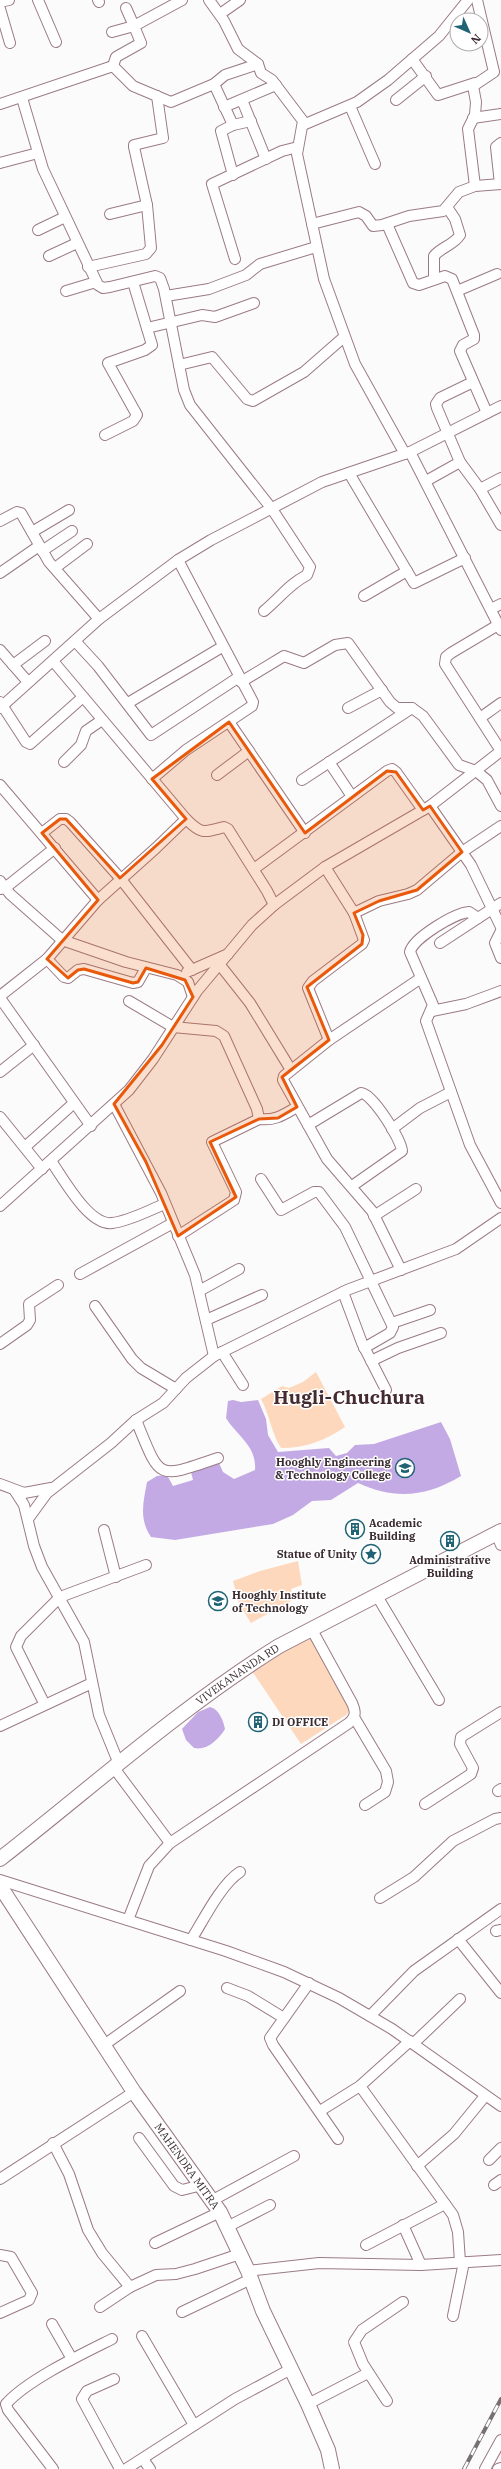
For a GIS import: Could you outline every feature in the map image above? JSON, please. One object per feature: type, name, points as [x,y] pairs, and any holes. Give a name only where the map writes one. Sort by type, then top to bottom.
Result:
[{"type":"main road","name":"VIVEKANANDA RD","points":[[0,1859],[116,1766],[252,1663],[279,1646],[499,1536]]},
{"type":"main road","name":"MAHENDRA MITRA","points":[[0,1886],[58,1979],[104,2045],[134,2092],[202,2184],[216,2206],[250,2275],[263,2311],[308,2404],[328,2450],[332,2469]]},
{"type":"street","points":[[0,2],[8,0]]},
{"type":"street","points":[[38,0],[56,42]]},
{"type":"street","points":[[112,32],[134,26],[182,0]]},
{"type":"street","points":[[1,1202],[42,1169],[91,1126],[142,1074],[193,997],[228,954],[274,905],[325,867],[426,808],[501,751],[445,664],[446,657],[499,628],[491,609],[426,481],[407,453],[359,373],[344,337],[327,290],[316,247],[297,154],[303,125],[276,85],[261,72],[258,64],[238,49],[220,14],[209,0]]},
{"type":"street","points":[[220,14],[240,0]]},
{"type":"street","points":[[303,125],[350,106],[388,80],[439,36],[468,0]]},
{"type":"street","points":[[412,59],[426,76],[436,93],[441,96],[490,77],[494,72],[477,0]]},
{"type":"street","points":[[0,104],[22,98],[112,66],[116,57],[140,43],[126,8]]},
{"type":"street","points":[[0,9],[10,43]]},
{"type":"street","points":[[112,66],[133,86],[171,102],[214,84],[225,75],[258,64]]},
{"type":"street","points":[[396,100],[426,76]]},
{"type":"street","points":[[474,83],[476,102],[474,118],[468,129],[475,186]]},
{"type":"street","points":[[214,84],[233,125]]},
{"type":"street","points":[[224,107],[276,85]]},
{"type":"street","points":[[88,268],[149,251],[151,248],[147,205],[134,145],[163,138],[157,96]]},
{"type":"street","points":[[22,98],[43,169],[88,268],[96,282],[103,288],[155,276],[160,278],[166,296],[184,390],[190,404],[272,509],[310,567],[310,571],[307,576],[291,584],[284,594],[264,611]]},
{"type":"street","points":[[242,100],[266,159]]},
{"type":"street","points":[[350,106],[375,164]]},
{"type":"street","points":[[474,118],[501,114]]},
{"type":"street","points":[[232,175],[221,134],[223,130],[233,125],[251,121]]},
{"type":"street","points":[[312,224],[360,212],[366,216],[373,226],[387,224],[409,216],[442,211],[447,207],[454,196],[475,186],[501,184],[496,148],[501,143]]},
{"type":"street","points":[[235,259],[212,184],[287,149],[298,148]]},
{"type":"street","points":[[0,163],[38,153]]},
{"type":"street","points":[[110,214],[147,205]]},
{"type":"street","points":[[434,279],[434,256],[457,240],[460,235],[455,219],[447,207]]},
{"type":"street","points":[[38,230],[65,217]]},
{"type":"street","points":[[387,224],[413,283],[419,285],[445,276],[451,277],[474,332],[474,339],[463,345],[460,351],[487,413]]},
{"type":"street","points":[[49,256],[77,243]]},
{"type":"street","points":[[166,296],[209,289],[246,275],[260,264],[316,247]]},
{"type":"street","points":[[457,292],[497,274]]},
{"type":"street","points":[[66,291],[96,282]]},
{"type":"street","points":[[105,435],[133,420],[137,415],[108,363],[150,347],[152,342],[133,282]]},
{"type":"street","points":[[147,328],[171,324],[202,315],[215,317],[254,303]]},
{"type":"street","points":[[180,365],[212,357],[247,399],[253,402],[304,372],[344,337]]},
{"type":"street","points":[[473,382],[437,401],[437,408],[460,462],[480,489],[501,525]]},
{"type":"street","points":[[83,697],[30,744],[26,742],[1,705],[53,661],[99,619],[178,560],[211,540],[322,482],[407,453],[448,434],[501,406]]},
{"type":"street","points":[[426,481],[460,462]]},
{"type":"street","points":[[349,473],[414,583],[465,558]]},
{"type":"street","points":[[480,489],[501,478]]},
{"type":"street","points":[[32,532],[69,510]]},
{"type":"street","points":[[0,521],[17,512],[20,512],[41,548],[55,568],[99,619]]},
{"type":"street","points":[[0,573],[72,531]]},
{"type":"street","points":[[55,568],[87,544]]},
{"type":"street","points":[[152,779],[186,750],[252,706],[253,702],[222,647],[178,560]]},
{"type":"street","points":[[364,596],[407,571]]},
{"type":"street","points":[[491,609],[501,604]]},
{"type":"street","points":[[13,665],[45,641]]},
{"type":"street","points":[[75,641],[128,704],[151,735],[240,679],[284,656],[304,663],[343,642],[353,647],[382,690],[397,708],[412,708],[423,716],[459,765],[476,771],[487,780],[501,806]]},
{"type":"street","points":[[128,704],[161,682],[222,647]]},
{"type":"street","points":[[0,650],[28,682]]},
{"type":"street","points":[[53,661],[186,819],[200,831],[207,832],[224,827],[228,829],[254,869],[274,905]]},
{"type":"street","points":[[348,708],[382,690]]},
{"type":"street","points":[[480,718],[501,702]]},
{"type":"street","points":[[302,780],[412,708]]},
{"type":"street","points":[[64,762],[81,745],[86,731],[102,720]]},
{"type":"street","points":[[229,722],[304,833]]},
{"type":"street","points":[[217,774],[249,751]]},
{"type":"street","points":[[329,762],[351,795]]},
{"type":"street","points":[[254,869],[304,833],[351,795],[392,769],[462,852],[497,905],[501,927]]},
{"type":"street","points":[[0,786],[55,848],[98,900]]},
{"type":"street","points":[[42,834],[60,819],[66,819],[120,878],[192,970]]},
{"type":"street","points":[[91,1126],[0,997],[47,958],[98,900],[120,878],[156,848],[186,819]]},
{"type":"street","points":[[354,913],[379,901],[408,894],[417,890],[462,852],[501,826]]},
{"type":"street","points":[[55,848],[2,886],[62,940],[146,968],[177,975],[188,982],[193,997]]},
{"type":"street","points":[[325,867],[354,913],[363,935],[362,944],[313,981],[308,988],[330,1040]]},
{"type":"street","points":[[440,943],[497,905]]},
{"type":"street","points":[[478,918],[469,912],[458,914],[411,947],[410,952],[433,1005],[432,1011],[426,1021],[470,1145],[501,1203]]},
{"type":"street","points":[[501,931],[494,943],[501,958]]},
{"type":"street","points":[[177,975],[228,954]]},
{"type":"street","points":[[47,958],[64,977],[68,978],[78,970],[84,969],[133,984],[138,982],[146,968]]},
{"type":"street","points":[[220,965],[250,1003],[291,1070]]},
{"type":"street","points":[[402,1270],[374,1216],[352,1186],[331,1164],[297,1107],[283,1080],[284,1076],[291,1070],[330,1040],[421,978]]},
{"type":"street","points":[[432,1011],[466,1004],[501,991]]},
{"type":"street","points":[[129,1001],[173,1028],[216,1032],[224,1036],[257,1109],[259,1119]]},
{"type":"street","points":[[0,1072],[34,1045]]},
{"type":"street","points":[[392,1129],[430,1102],[451,1092]]},
{"type":"street","points":[[308,1125],[361,1093],[366,1093],[392,1129],[399,1140],[402,1151],[352,1186]]},
{"type":"street","points":[[25,1148],[74,1103]]},
{"type":"street","points":[[114,1104],[165,1204],[173,1223],[199,1291],[206,1320],[218,1354],[243,1385]]},
{"type":"street","points":[[178,1236],[234,1200],[236,1192],[212,1142],[259,1119],[273,1119],[297,1107]]},
{"type":"street","points":[[0,1117],[42,1169]]},
{"type":"street","points":[[51,1161],[87,1211],[104,1222],[118,1222],[165,1204]]},
{"type":"street","points":[[261,1179],[281,1210],[314,1192],[323,1194],[345,1227],[392,1323],[393,1330],[364,1348]]},
{"type":"street","points":[[374,1216],[416,1189]]},
{"type":"street","points":[[28,1518],[40,1500],[136,1420],[163,1403],[194,1371],[218,1354],[343,1292],[456,1249],[501,1218]]},
{"type":"street","points":[[80,1274],[173,1223]]},
{"type":"street","points":[[199,1291],[240,1269]]},
{"type":"street","points":[[0,1344],[27,1325],[30,1320],[29,1304],[58,1285]]},
{"type":"street","points":[[343,1292],[364,1348],[386,1390]]},
{"type":"street","points":[[206,1320],[262,1295]]},
{"type":"street","points":[[95,1306],[132,1359],[141,1368],[176,1389]]},
{"type":"street","points":[[392,1323],[430,1310]]},
{"type":"street","points":[[371,1361],[398,1348],[441,1333]]},
{"type":"street","points":[[136,1420],[152,1457],[162,1470],[176,1473],[218,1458]]},
{"type":"street","points":[[0,1484],[15,1491],[33,1493],[57,1486]]},
{"type":"street","points":[[15,1491],[24,1505],[42,1567],[84,1642],[90,1663],[92,1683],[99,1715],[116,1766],[170,1844]]},
{"type":"street","points":[[104,1530],[116,1576]]},
{"type":"street","points":[[44,1703],[16,1647],[21,1636],[60,1597],[146,1565]]},
{"type":"street","points":[[377,1596],[439,1700]]},
{"type":"street","points":[[128,1920],[149,1866],[170,1844],[349,1723],[354,1717],[355,1711],[352,1703],[312,1630]]},
{"type":"street","points":[[0,1726],[44,1703],[92,1683]]},
{"type":"street","points":[[425,1804],[471,1774],[474,1768],[460,1744],[461,1737],[501,1712]]},
{"type":"street","points":[[354,1717],[388,1777],[385,1792],[365,1805]]},
{"type":"street","points":[[380,1898],[414,1877],[453,1841],[495,1819],[501,1818]]},
{"type":"street","points":[[191,1940],[220,1895],[234,1876],[240,1872]]},
{"type":"street","points":[[0,1880],[191,1940],[277,1969],[309,1983],[370,2016],[412,2042],[485,2096],[501,2106]]},
{"type":"street","points":[[370,2016],[404,1981],[458,1938],[501,1909]]},
{"type":"street","points":[[458,1938],[501,1992]]},
{"type":"street","points":[[309,1983],[270,2038],[272,2045],[320,2111],[338,2139]]},
{"type":"street","points":[[227,1988],[248,1996],[284,2018]]},
{"type":"street","points":[[104,2045],[180,1991]]},
{"type":"street","points":[[320,2111],[360,2086],[460,1999]]},
{"type":"street","points":[[360,2086],[445,2204],[456,2222],[462,2262],[453,2316]]},
{"type":"street","points":[[0,2179],[53,2143],[134,2092]]},
{"type":"street","points":[[418,2166],[454,2134],[485,2096]]},
{"type":"street","points":[[139,2138],[174,2186],[182,2190],[202,2184]]},
{"type":"street","points":[[53,2143],[69,2174],[88,2230],[102,2253],[130,2287]]},
{"type":"street","points":[[489,2160],[501,2148]]},
{"type":"street","points":[[155,2243],[294,2156]]},
{"type":"street","points":[[366,2245],[445,2204]]},
{"type":"street","points":[[227,2227],[270,2206]]},
{"type":"street","points":[[403,2225],[421,2265]]},
{"type":"street","points":[[100,2307],[130,2287],[156,2275],[182,2272],[240,2254]]},
{"type":"street","points":[[0,2255],[11,2257],[32,2293],[29,2300],[0,2314]]},
{"type":"street","points":[[182,2312],[250,2275],[319,2264],[421,2265],[501,2260]]},
{"type":"street","points":[[387,2400],[368,2373],[354,2347],[356,2337],[403,2302]]},
{"type":"street","points":[[52,2324],[72,2359]]},
{"type":"street","points":[[142,2336],[194,2425]]},
{"type":"street","points":[[53,2469],[8,2410],[6,2404],[25,2388],[72,2359],[112,2339]]},
{"type":"street","points":[[126,2469],[251,2389],[291,2369]]},
{"type":"street","points":[[308,2404],[368,2373]]},
{"type":"street","points":[[114,2378],[87,2391],[82,2399],[120,2469]]},
{"type":"street","points":[[485,2469],[501,2440]]},
{"type":"street","points":[[143,2459],[150,2469]]},
{"type":"highlighted area","points":[[229,722],[305,833],[387,771],[396,772],[423,810],[430,806],[462,852],[417,890],[379,901],[354,913],[363,935],[362,944],[307,987],[329,1040],[282,1077],[297,1107],[278,1118],[259,1119],[210,1142],[236,1197],[178,1236],[146,1162],[114,1104],[162,1045],[193,997],[185,980],[146,968],[138,982],[133,983],[84,969],[78,970],[68,978],[47,959],[98,900],[42,833],[60,819],[66,819],[120,878],[186,819],[152,779]]},
{"type":"shaded area","points":[[316,1372],[345,1427],[314,1443],[299,1447],[281,1448],[261,1399],[282,1386],[289,1388],[303,1382]]},
{"type":"shaded area","points":[[233,1400],[241,1402],[258,1400],[266,1419],[268,1435],[278,1452],[329,1448],[336,1456],[347,1453],[355,1445],[374,1444],[441,1422],[450,1439],[461,1476],[435,1488],[410,1494],[385,1492],[358,1483],[331,1500],[312,1501],[293,1515],[273,1524],[175,1540],[151,1537],[143,1517],[143,1504],[147,1482],[157,1476],[167,1475],[173,1486],[193,1480],[191,1472],[219,1463],[223,1472],[234,1479],[255,1470],[255,1462],[250,1448],[226,1418],[228,1401]]},
{"type":"shaded area","points":[[298,1561],[302,1585],[291,1589],[293,1600],[251,1623],[239,1604],[233,1581],[260,1571]]},
{"type":"shaded area","points":[[311,1633],[351,1703],[350,1711],[346,1715],[301,1744],[252,1671]]},
{"type":"shaded area","points":[[210,1707],[218,1712],[225,1729],[216,1740],[208,1746],[203,1748],[194,1748],[186,1740],[182,1729],[198,1712]]},
{"type":"railway","points":[[464,2469],[501,2399]]},
{"type":"place","name":"Hooghly Engineering & Technology College","points":[[405,1468]]},
{"type":"place","name":"Academic Building","points":[[355,1529]]},
{"type":"place","name":"Administrative Building","points":[[450,1541]]},
{"type":"place","name":"Statue of Unity","points":[[371,1554]]},
{"type":"place","name":"Hooghly Institute of Technology","points":[[218,1601]]},
{"type":"place","name":"DI OFFICE","points":[[258,1722]]},
{"type":"district","name":"Hugli-Chuchura","points":[[349,1397]]}]
